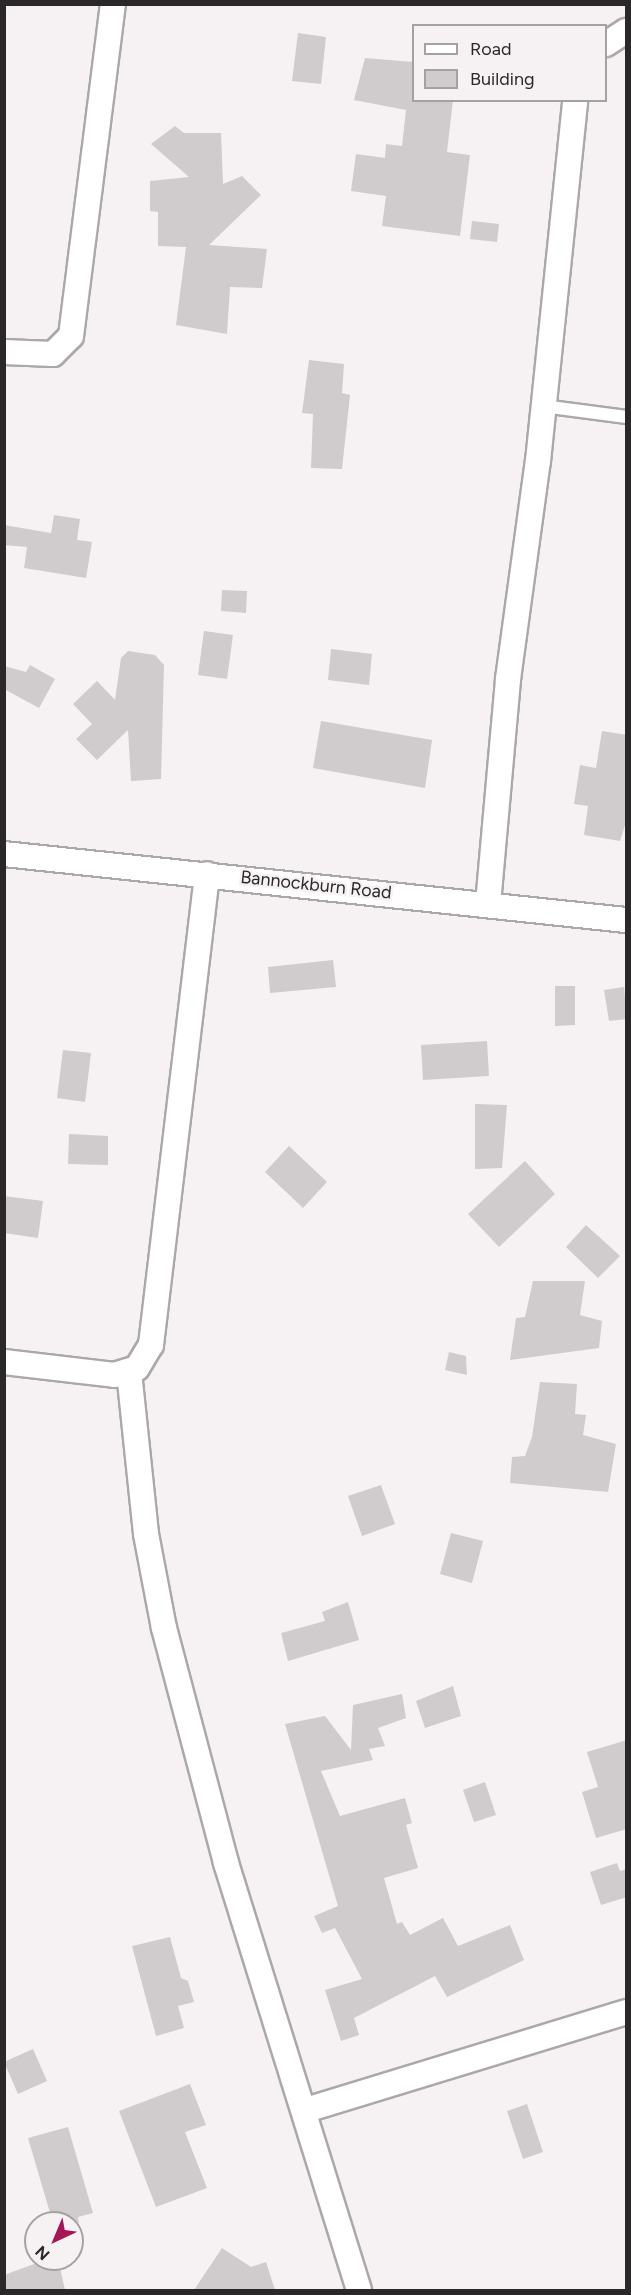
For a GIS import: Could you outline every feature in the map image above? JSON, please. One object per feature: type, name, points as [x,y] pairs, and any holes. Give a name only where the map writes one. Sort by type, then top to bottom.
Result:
[{"type":"street","points":[[4,352],[53,354],[71,336],[113,4]]},
{"type":"street","points":[[607,43],[627,31]]},
{"type":"street","points":[[488,904],[508,679],[543,406],[575,102]]},
{"type":"street","name":"Bannockburn Road","points":[[4,854],[627,920]]},
{"type":"street","points":[[4,1362],[93,1374],[129,1372],[145,1357],[155,1326],[207,874]]},
{"type":"street","points":[[129,1372],[146,1534],[164,1628],[226,1863],[306,2110],[358,2290]]},
{"type":"street","points":[[306,2110],[627,2012]]},
{"type":"lane","points":[[543,406],[627,417]]},
{"type":"building","points":[[298,33],[326,37],[321,84],[292,81]]},
{"type":"building","points":[[365,58],[412,62],[412,102],[453,102],[447,152],[470,155],[460,236],[382,226],[386,196],[351,191],[356,154],[385,158],[386,144],[402,146],[406,110],[354,100]]},
{"type":"building","points":[[175,126],[184,133],[221,133],[223,184],[242,176],[261,195],[209,245],[267,249],[262,288],[230,287],[227,334],[176,325],[186,247],[158,246],[158,212],[150,211],[150,181],[189,177],[151,144]]},
{"type":"building","points":[[472,221],[499,224],[497,242],[470,239]]},
{"type":"building","points":[[309,360],[344,364],[342,393],[350,395],[342,469],[311,468],[313,414],[302,413]]},
{"type":"building","points":[[54,515],[80,519],[77,540],[92,542],[86,578],[24,568],[27,547],[4,545],[4,525],[51,533]]},
{"type":"building","points":[[222,590],[247,591],[246,613],[221,611]]},
{"type":"building","points":[[204,631],[233,635],[227,679],[198,675]]},
{"type":"building","points":[[331,649],[372,654],[369,685],[328,680]]},
{"type":"building","points":[[128,651],[155,655],[164,665],[161,779],[131,781],[128,730],[97,760],[76,739],[92,724],[73,704],[97,681],[115,700],[121,658]]},
{"type":"building","points":[[30,665],[55,679],[39,708],[4,689],[4,666],[26,672]]},
{"type":"building","points":[[321,721],[432,740],[425,788],[313,768]]},
{"type":"building","points":[[602,731],[627,735],[627,819],[620,841],[584,835],[588,806],[574,804],[580,765],[596,768]]},
{"type":"building","points":[[333,960],[336,987],[270,993],[268,967]]},
{"type":"building","points":[[555,986],[575,986],[575,1025],[555,1026]]},
{"type":"building","points":[[624,987],[627,1019],[609,1021],[604,990]]},
{"type":"building","points":[[487,1041],[489,1076],[423,1080],[421,1045]]},
{"type":"building","points":[[63,1050],[91,1053],[85,1102],[57,1098]]},
{"type":"building","points":[[475,1104],[507,1105],[502,1168],[475,1169]]},
{"type":"building","points":[[69,1134],[108,1136],[108,1165],[68,1164]]},
{"type":"building","points":[[289,1146],[327,1182],[303,1208],[265,1172]]},
{"type":"building","points":[[525,1161],[555,1194],[499,1247],[468,1214]]},
{"type":"building","points":[[4,1196],[43,1201],[38,1238],[4,1233]]},
{"type":"building","points":[[586,1225],[620,1256],[598,1278],[566,1247]]},
{"type":"building","points":[[533,1281],[585,1281],[580,1315],[602,1321],[599,1348],[510,1360],[516,1318],[525,1317]]},
{"type":"building","points":[[449,1352],[466,1356],[467,1375],[445,1370]]},
{"type":"building","points":[[540,1382],[577,1384],[575,1414],[586,1415],[583,1435],[616,1444],[608,1492],[510,1483],[512,1457],[525,1456],[532,1437]]},
{"type":"building","points":[[381,1485],[395,1524],[362,1536],[348,1496]]},
{"type":"building","points":[[451,1533],[483,1541],[472,1583],[440,1574]]},
{"type":"building","points":[[348,1602],[359,1640],[288,1661],[281,1633],[325,1621],[322,1612]]},
{"type":"building","points":[[453,1686],[461,1716],[425,1728],[416,1701]]},
{"type":"building","points":[[402,1694],[406,1718],[378,1728],[385,1746],[369,1749],[373,1760],[321,1771],[340,1816],[405,1798],[412,1823],[406,1825],[418,1868],[384,1878],[397,1924],[402,1922],[410,1935],[443,1918],[458,1946],[510,1925],[524,1960],[447,1997],[435,1976],[354,2018],[359,2035],[341,2041],[325,1990],[362,1979],[335,1928],[322,1933],[314,1916],[338,1906],[285,1724],[325,1716],[351,1750],[353,1705]]},
{"type":"building","points":[[627,1740],[627,1829],[596,1838],[582,1792],[598,1787],[587,1752]]},
{"type":"building","points":[[485,1782],[496,1815],[474,1822],[463,1790]]},
{"type":"building","points":[[617,1863],[620,1871],[627,1869],[627,1897],[601,1905],[590,1872]]},
{"type":"building","points":[[170,1937],[181,1978],[188,1981],[194,2002],[178,2006],[184,2028],[156,2036],[132,1946]]},
{"type":"building","points":[[33,2049],[47,2081],[18,2094],[4,2062]]},
{"type":"building","points":[[190,2084],[206,2125],[185,2132],[207,2188],[156,2207],[119,2111]]},
{"type":"building","points":[[527,2104],[543,2152],[523,2159],[507,2111]]},
{"type":"building","points":[[68,2127],[93,2213],[84,2215],[84,2211],[49,2211],[28,2138]]},
{"type":"building","points":[[222,2248],[251,2267],[266,2262],[275,2290],[194,2290]]},
{"type":"building","points":[[24,2268],[24,2271],[61,2271],[65,2290],[4,2290],[4,2275]]}]
